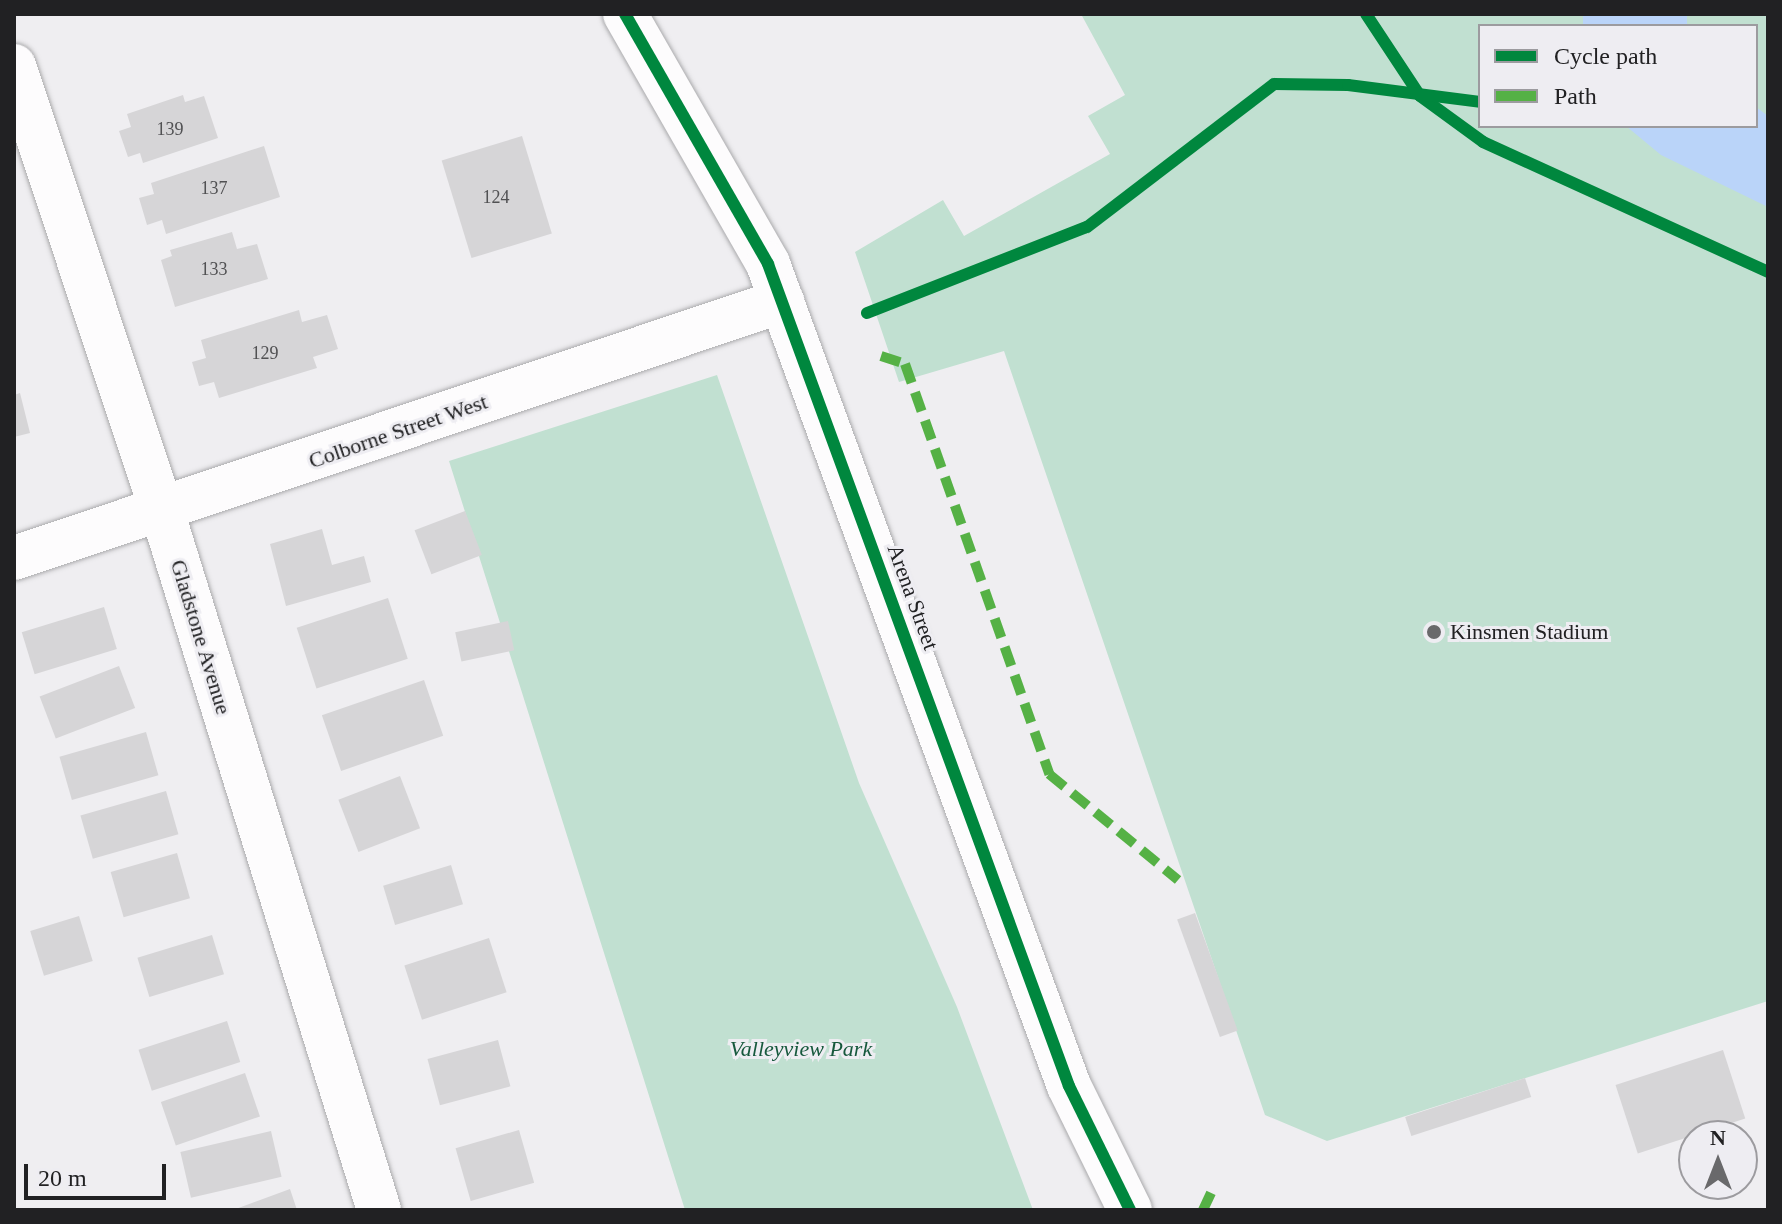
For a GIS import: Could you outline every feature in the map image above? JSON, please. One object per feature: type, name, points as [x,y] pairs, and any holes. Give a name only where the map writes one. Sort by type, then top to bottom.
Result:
[{"type":"street","name":"Arena Street","points":[[625,14],[718,171],[782,301],[1069,1086],[1130,1210]]},
{"type":"street","name":"Gladstone Avenue","points":[[14,66],[162,511],[379,1210]]},
{"type":"street","name":"Colborne Street West","points":[[14,558],[782,301]]},
{"type":"green space","name":"Kinsmen Stadium","points":[[1081,14],[1768,14],[1768,1001],[1327,1141],[1265,1115],[1004,351],[899,382],[855,252],[943,200],[964,236],[1110,154],[1088,116],[1125,95]]},
{"type":"green space","name":"Valleyview Park","points":[[717,375],[859,783],[957,1007],[1033,1210],[685,1210],[449,461]]},
{"type":"water","points":[[1583,14],[1687,14],[1687,24],[1583,24]]},
{"type":"water","points":[[1758,108],[1768,116],[1768,207],[1661,155],[1628,128],[1758,128]]},
{"type":"building","points":[[183,95],[185,102],[204,96],[218,138],[143,163],[140,153],[128,157],[119,131],[131,127],[127,114]]},
{"type":"building","points":[[522,136],[552,234],[471,258],[442,161]]},
{"type":"building","points":[[264,146],[280,197],[166,234],[162,220],[147,225],[139,198],[154,194],[151,183]]},
{"type":"building","points":[[232,232],[237,249],[257,244],[268,279],[175,307],[161,260],[172,256],[170,250]]},
{"type":"building","points":[[299,310],[302,322],[327,315],[338,349],[313,357],[317,368],[219,398],[214,382],[199,386],[192,362],[206,358],[201,340]]},
{"type":"building","points":[[20,393],[30,433],[14,437],[14,395]]},
{"type":"building","points":[[465,511],[482,555],[431,574],[415,530]]},
{"type":"building","points":[[322,529],[332,565],[364,556],[371,582],[286,606],[270,544]]},
{"type":"building","points":[[388,598],[408,659],[316,689],[297,628]]},
{"type":"building","points":[[104,607],[117,649],[35,674],[22,632]]},
{"type":"building","points":[[508,621],[514,650],[461,662],[455,632]]},
{"type":"building","points":[[119,666],[135,708],[56,738],[40,696]]},
{"type":"building","points":[[424,680],[443,736],[341,771],[322,715]]},
{"type":"building","points":[[146,732],[158,775],[72,800],[59,757]]},
{"type":"building","points":[[400,776],[420,828],[358,852],[338,800]]},
{"type":"building","points":[[166,791],[178,834],[93,859],[80,816]]},
{"type":"building","points":[[177,853],[190,898],[124,917],[111,872]]},
{"type":"building","points":[[451,865],[463,904],[395,925],[383,886]]},
{"type":"building","points":[[1195,913],[1238,1030],[1220,1037],[1177,919]]},
{"type":"building","points":[[79,916],[93,961],[44,976],[30,931]]},
{"type":"building","points":[[212,935],[224,974],[149,997],[137,958]]},
{"type":"building","points":[[489,938],[507,992],[422,1020],[404,966]]},
{"type":"building","points":[[227,1021],[240,1062],[152,1091],[139,1050]]},
{"type":"building","points":[[498,1040],[510,1086],[440,1105],[427,1059]]},
{"type":"building","points":[[1723,1050],[1745,1118],[1678,1120],[1678,1140],[1638,1153],[1616,1085]]},
{"type":"building","points":[[245,1073],[260,1116],[176,1145],[161,1102]]},
{"type":"building","points":[[1525,1078],[1531,1097],[1411,1136],[1405,1117]]},
{"type":"building","points":[[519,1130],[534,1183],[471,1201],[456,1148]]},
{"type":"building","points":[[271,1131],[282,1177],[191,1198],[180,1152]]},
{"type":"building","points":[[290,1189],[297,1210],[233,1210]]},
{"type":"marked path","points":[[881,356],[905,364],[1049,774],[1178,880]]},
{"type":"marked path","points":[[1203,1210],[1211,1193]]},
{"type":"cycle path","points":[[625,14],[768,264],[1069,1086],[1130,1210]]},
{"type":"cycle path","points":[[1366,14],[1420,96],[1483,142],[1768,272]]},
{"type":"cycle path","points":[[867,313],[1087,227],[1274,84],[1348,85],[1478,102]]},
{"type":"place","name":"Kinsmen Stadium","points":[[1434,632]]}]
